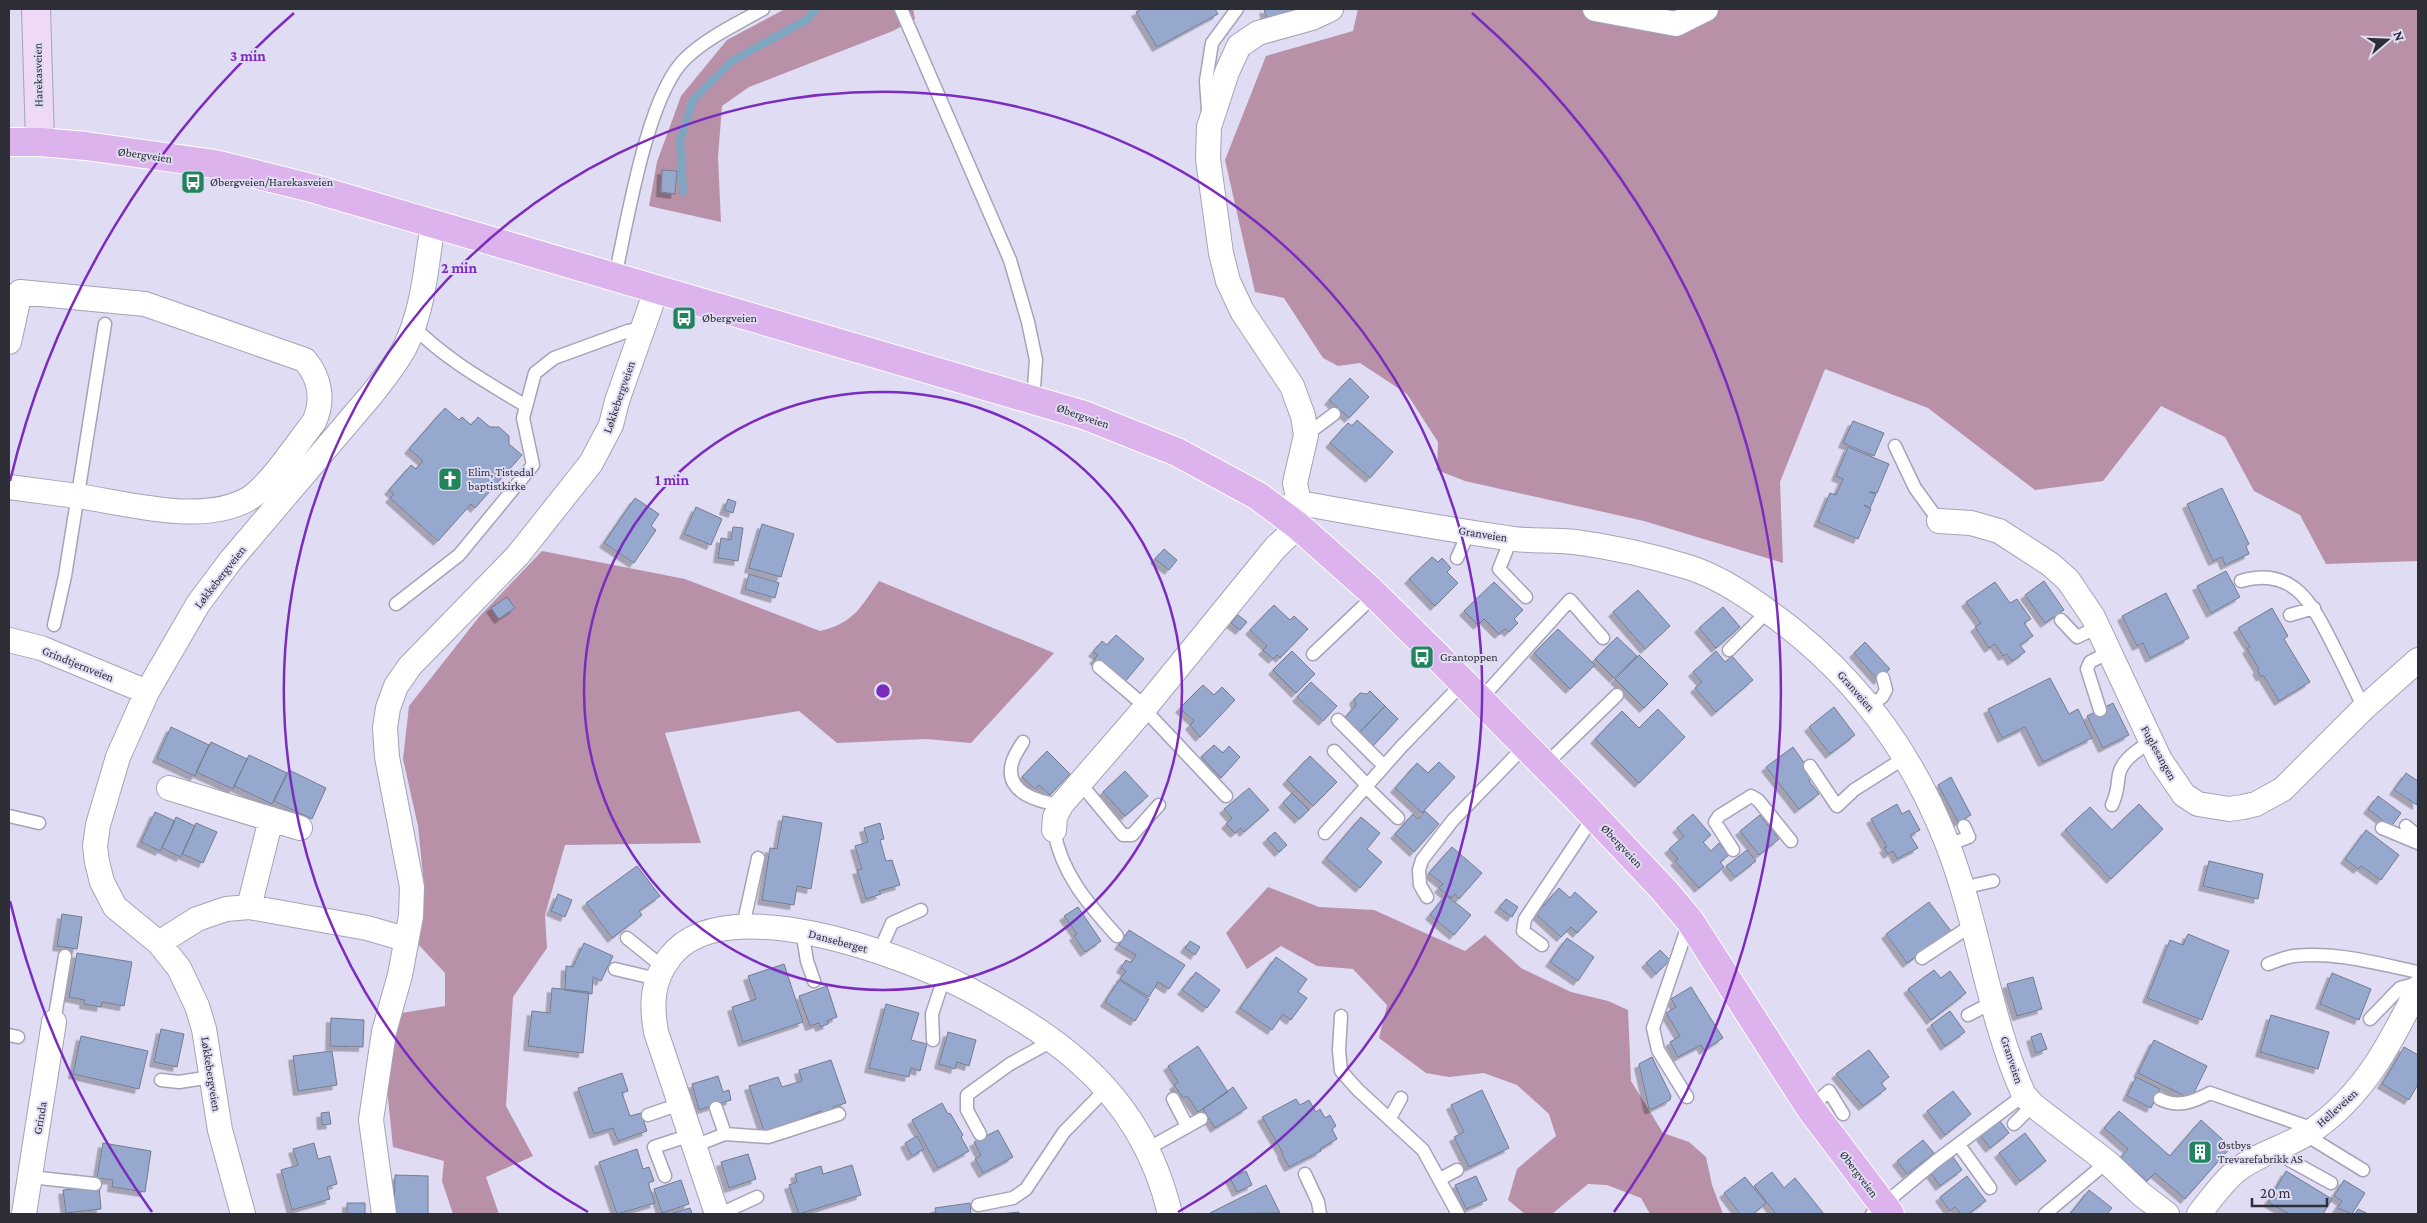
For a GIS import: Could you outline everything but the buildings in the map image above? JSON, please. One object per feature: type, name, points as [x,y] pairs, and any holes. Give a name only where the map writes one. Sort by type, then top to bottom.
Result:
[{"type":"main road","name":"Øbergveien","points":[[9,142],[40,142],[215,164],[315,189],[657,288],[1100,421],[1176,452],[1292,513],[1471,691],[1663,889],[1690,921],[1810,1108],[1882,1212]]},
{"type":"street","name":"Harekasveien","points":[[36,9],[40,142]]},
{"type":"street","points":[[1054,830],[1055,817],[1061,805],[1145,708],[1275,548],[1292,513],[1295,482],[1306,435],[1300,404],[1292,386],[1242,311],[1228,280],[1221,253],[1208,159],[1209,128],[1227,72],[1239,46],[1258,33],[1312,18],[1331,9]]},
{"type":"street","points":[[1595,9],[1676,24],[1706,9]]},
{"type":"street","name":"Løkkebergveien","points":[[243,1214],[220,1130],[204,1029],[197,1006],[178,968],[159,943],[115,907],[102,882],[95,846],[104,799],[118,757],[147,692],[198,604],[231,560],[394,367],[414,327],[421,301],[433,224]]},
{"type":"street","name":"Løkkebergveien","points":[[384,1214],[371,1120],[384,1032],[400,975],[405,939],[411,916],[412,887],[386,757],[385,728],[388,708],[396,686],[410,666],[518,555],[591,463],[611,425],[617,401],[645,328],[657,288]]},
{"type":"street","points":[[9,342],[14,292],[145,304],[305,360],[317,377],[319,410],[314,422],[263,486],[243,501],[206,510],[187,511],[152,508],[9,487]]},
{"type":"street","name":"Granveien","points":[[1292,513],[1468,532],[1511,539],[1575,542],[1633,553],[1691,568],[1737,589],[1804,637],[1854,686],[1869,714],[1906,758],[1930,802],[1948,845],[1962,888],[1993,1002],[2029,1100]]},
{"type":"street","name":"Fuglesangen","points":[[1939,521],[1971,523],[1999,532],[2050,564],[2068,580],[2098,627],[2151,741],[2171,777],[2184,795],[2198,804],[2214,808],[2243,807],[2256,804],[2283,790],[2364,708],[2418,660]]},
{"type":"street","name":"Grindtjernveien","points":[[9,640],[50,652],[147,692]]},
{"type":"street","points":[[169,788],[300,828]]},
{"type":"street","points":[[249,907],[271,819]]},
{"type":"street","points":[[159,943],[197,919],[226,909],[249,907],[367,928],[405,939]]},
{"type":"street","name":"Danseberget","points":[[719,1214],[692,1141],[654,1023],[652,1002],[660,973],[674,951],[686,940],[719,928],[743,926],[802,931],[879,952],[944,978],[1019,1018],[1078,1061],[1106,1089],[1126,1113],[1156,1167],[1170,1214]]},
{"type":"street","name":"Helleveien","points":[[2199,1214],[2237,1171],[2310,1132],[2348,1102],[2364,1084],[2390,1044],[2418,988]]},
{"type":"street","name":"Grinda","points":[[24,1214],[43,1104],[54,1022]]},
{"type":"street","points":[[2029,1100],[2107,1162],[2159,1212]]},
{"type":"lane","points":[[615,277],[639,168],[664,89],[685,59],[718,34],[763,9]]},
{"type":"lane","points":[[901,9],[1010,260],[1028,322],[1036,360],[1033,400]]},
{"type":"lane","points":[[1209,128],[1206,81],[1212,43],[1237,9]]},
{"type":"lane","points":[[54,625],[65,576],[105,324]]},
{"type":"lane","points":[[414,327],[425,339],[463,366],[526,406]]},
{"type":"lane","points":[[396,604],[459,555],[533,465],[523,418],[535,373],[554,358],[628,331],[645,328]]},
{"type":"lane","points":[[1306,435],[1334,414]]},
{"type":"lane","points":[[1895,446],[1915,488],[1939,521]]},
{"type":"lane","points":[[1457,558],[1468,532]]},
{"type":"lane","points":[[1511,539],[1499,570],[1526,597]]},
{"type":"lane","points":[[2240,581],[2258,576],[2280,579],[2300,592],[2314,608],[2364,708]]},
{"type":"lane","points":[[1313,654],[1375,595]]},
{"type":"lane","points":[[1325,834],[1384,766],[1471,691],[1570,600],[1603,638]]},
{"type":"lane","points":[[2290,615],[2314,608]]},
{"type":"lane","points":[[1729,650],[1768,611]]},
{"type":"lane","points":[[2061,620],[2077,637],[2098,627]]},
{"type":"lane","points":[[2100,710],[2088,669],[2090,662],[2109,652]]},
{"type":"lane","points":[[1099,667],[1145,708],[1226,796]]},
{"type":"lane","points":[[1869,714],[1886,690],[1882,678]]},
{"type":"lane","points":[[1544,765],[1617,695]]},
{"type":"lane","points":[[1338,720],[1384,766]]},
{"type":"lane","points":[[2112,805],[2118,791],[2119,773],[2126,761],[2151,741]]},
{"type":"lane","points":[[1023,742],[1012,763],[1011,777],[1018,790],[1039,802],[1061,805]]},
{"type":"lane","points":[[1427,897],[1420,885],[1419,870],[1422,860],[1453,820],[1525,746]]},
{"type":"lane","points":[[1334,751],[1398,818]]},
{"type":"lane","points":[[1810,766],[1837,806],[1854,790],[1906,758]]},
{"type":"lane","points":[[1080,784],[1123,835],[1132,835],[1159,805]]},
{"type":"lane","points":[[1733,850],[1715,822],[1718,816],[1751,796],[1758,800],[1791,841]]},
{"type":"lane","points":[[9,816],[39,823]]},
{"type":"lane","points":[[1542,945],[1523,931],[1525,919],[1594,816]]},
{"type":"lane","points":[[1948,845],[1969,837],[1964,826]]},
{"type":"lane","points":[[2406,826],[2418,836]]},
{"type":"lane","points":[[2382,828],[2418,843]]},
{"type":"lane","points":[[1054,830],[1057,851],[1070,875],[1088,905],[1117,936]]},
{"type":"lane","points":[[743,926],[758,858]]},
{"type":"lane","points":[[1962,888],[1993,881]]},
{"type":"lane","points":[[879,952],[892,923],[921,910]]},
{"type":"lane","points":[[1687,1097],[1658,1050],[1653,1028],[1690,921]]},
{"type":"lane","points":[[1922,958],[1972,925]]},
{"type":"lane","points":[[802,931],[807,961],[814,981]]},
{"type":"lane","points":[[627,938],[660,973]]},
{"type":"lane","points":[[2268,964],[2293,956],[2316,955],[2367,961],[2418,972]]},
{"type":"lane","points":[[54,1022],[65,956]]},
{"type":"lane","points":[[615,969],[660,973]]},
{"type":"lane","points":[[933,1040],[932,1014],[944,978]]},
{"type":"lane","points":[[2370,1019],[2400,988],[2418,983]]},
{"type":"lane","points":[[1968,1015],[1993,1002]]},
{"type":"lane","points":[[1341,1016],[1339,1050],[1341,1071],[1358,1090],[1423,1150],[1458,1214]]},
{"type":"lane","points":[[980,1134],[967,1110],[967,1095],[1010,1064],[1052,1041]]},
{"type":"lane","points":[[162,1080],[179,1082],[211,1077]]},
{"type":"lane","points":[[978,1204],[1013,1198],[1026,1189],[1064,1132],[1106,1089]]},
{"type":"lane","points":[[1810,1108],[1829,1091],[1843,1114]]},
{"type":"lane","points":[[2160,1099],[2170,1104],[2186,1104],[2210,1093],[2310,1132],[2364,1170]]},
{"type":"lane","points":[[1390,1118],[1401,1098]]},
{"type":"lane","points":[[1173,1099],[1187,1126]]},
{"type":"lane","points":[[2014,1124],[2029,1100]]},
{"type":"lane","points":[[1882,1212],[1936,1161],[2029,1100]]},
{"type":"lane","points":[[648,1114],[680,1104]]},
{"type":"lane","points":[[716,1108],[725,1134]]},
{"type":"lane","points":[[665,1176],[654,1147],[725,1134],[768,1137],[839,1114]]},
{"type":"lane","points":[[1147,1149],[1202,1118]]},
{"type":"lane","points":[[1959,1145],[1990,1188]]},
{"type":"lane","points":[[2273,1151],[2331,1183]]},
{"type":"lane","points":[[2045,1214],[2107,1162]]},
{"type":"lane","points":[[1440,1179],[1457,1170]]},
{"type":"lane","points":[[1305,1174],[1318,1202],[1320,1214]]},
{"type":"lane","points":[[30,1177],[96,1184]]},
{"type":"lane","points":[[719,1214],[757,1197]]},
{"type":"shaded area","points":[[785,9],[913,9],[915,19],[893,31],[749,87],[722,106],[718,157],[721,222],[649,206],[657,162],[681,96],[727,40]]},
{"type":"shaded area","points":[[1358,9],[2418,9],[2418,561],[2326,564],[2300,515],[2254,491],[2225,437],[2161,406],[2103,481],[2035,490],[1928,408],[1825,369],[1780,482],[1783,563],[1644,521],[1465,481],[1437,470],[1438,442],[1407,394],[1360,363],[1338,366],[1323,358],[1284,298],[1255,292],[1225,160],[1266,56],[1353,31]]},
{"type":"shaded area","points":[[542,551],[685,579],[820,631],[832,628],[849,619],[861,607],[879,581],[1054,653],[971,743],[926,739],[837,743],[799,711],[665,733],[701,843],[565,845],[545,915],[547,948],[513,997],[506,1106],[533,1156],[486,1177],[499,1214],[453,1214],[442,1181],[444,1161],[393,1147],[385,1069],[401,1013],[445,1006],[445,973],[418,944],[424,885],[418,826],[403,759],[409,706],[479,617]]},
{"type":"shaded area","points":[[1268,887],[1319,907],[1374,910],[1465,951],[1485,935],[1521,968],[1571,992],[1608,1001],[1628,1010],[1631,1081],[1663,1133],[1689,1142],[1706,1157],[1712,1185],[1723,1214],[1650,1214],[1641,1198],[1607,1185],[1588,1184],[1552,1214],[1525,1214],[1508,1200],[1517,1169],[1556,1136],[1549,1114],[1517,1085],[1484,1073],[1449,1077],[1426,1073],[1379,1038],[1387,1005],[1353,969],[1317,966],[1281,946],[1247,969],[1226,933]]},
{"type":"waterway","points":[[683,191],[680,141],[693,100],[732,61],[806,20],[816,9]]},
{"type":"place","name":"Øbergveien/Harekasveien","points":[[193,182]]},
{"type":"place","name":"Øbergveien","points":[[684,318]]},
{"type":"place","name":"Elim, Tistedal baptistkirke","points":[[450,479]]},
{"type":"place","name":"Grantoppen","points":[[1422,657]]},
{"type":"place","name":"Østbys Trevarefabrikk AS","points":[[2200,1152]]}]
